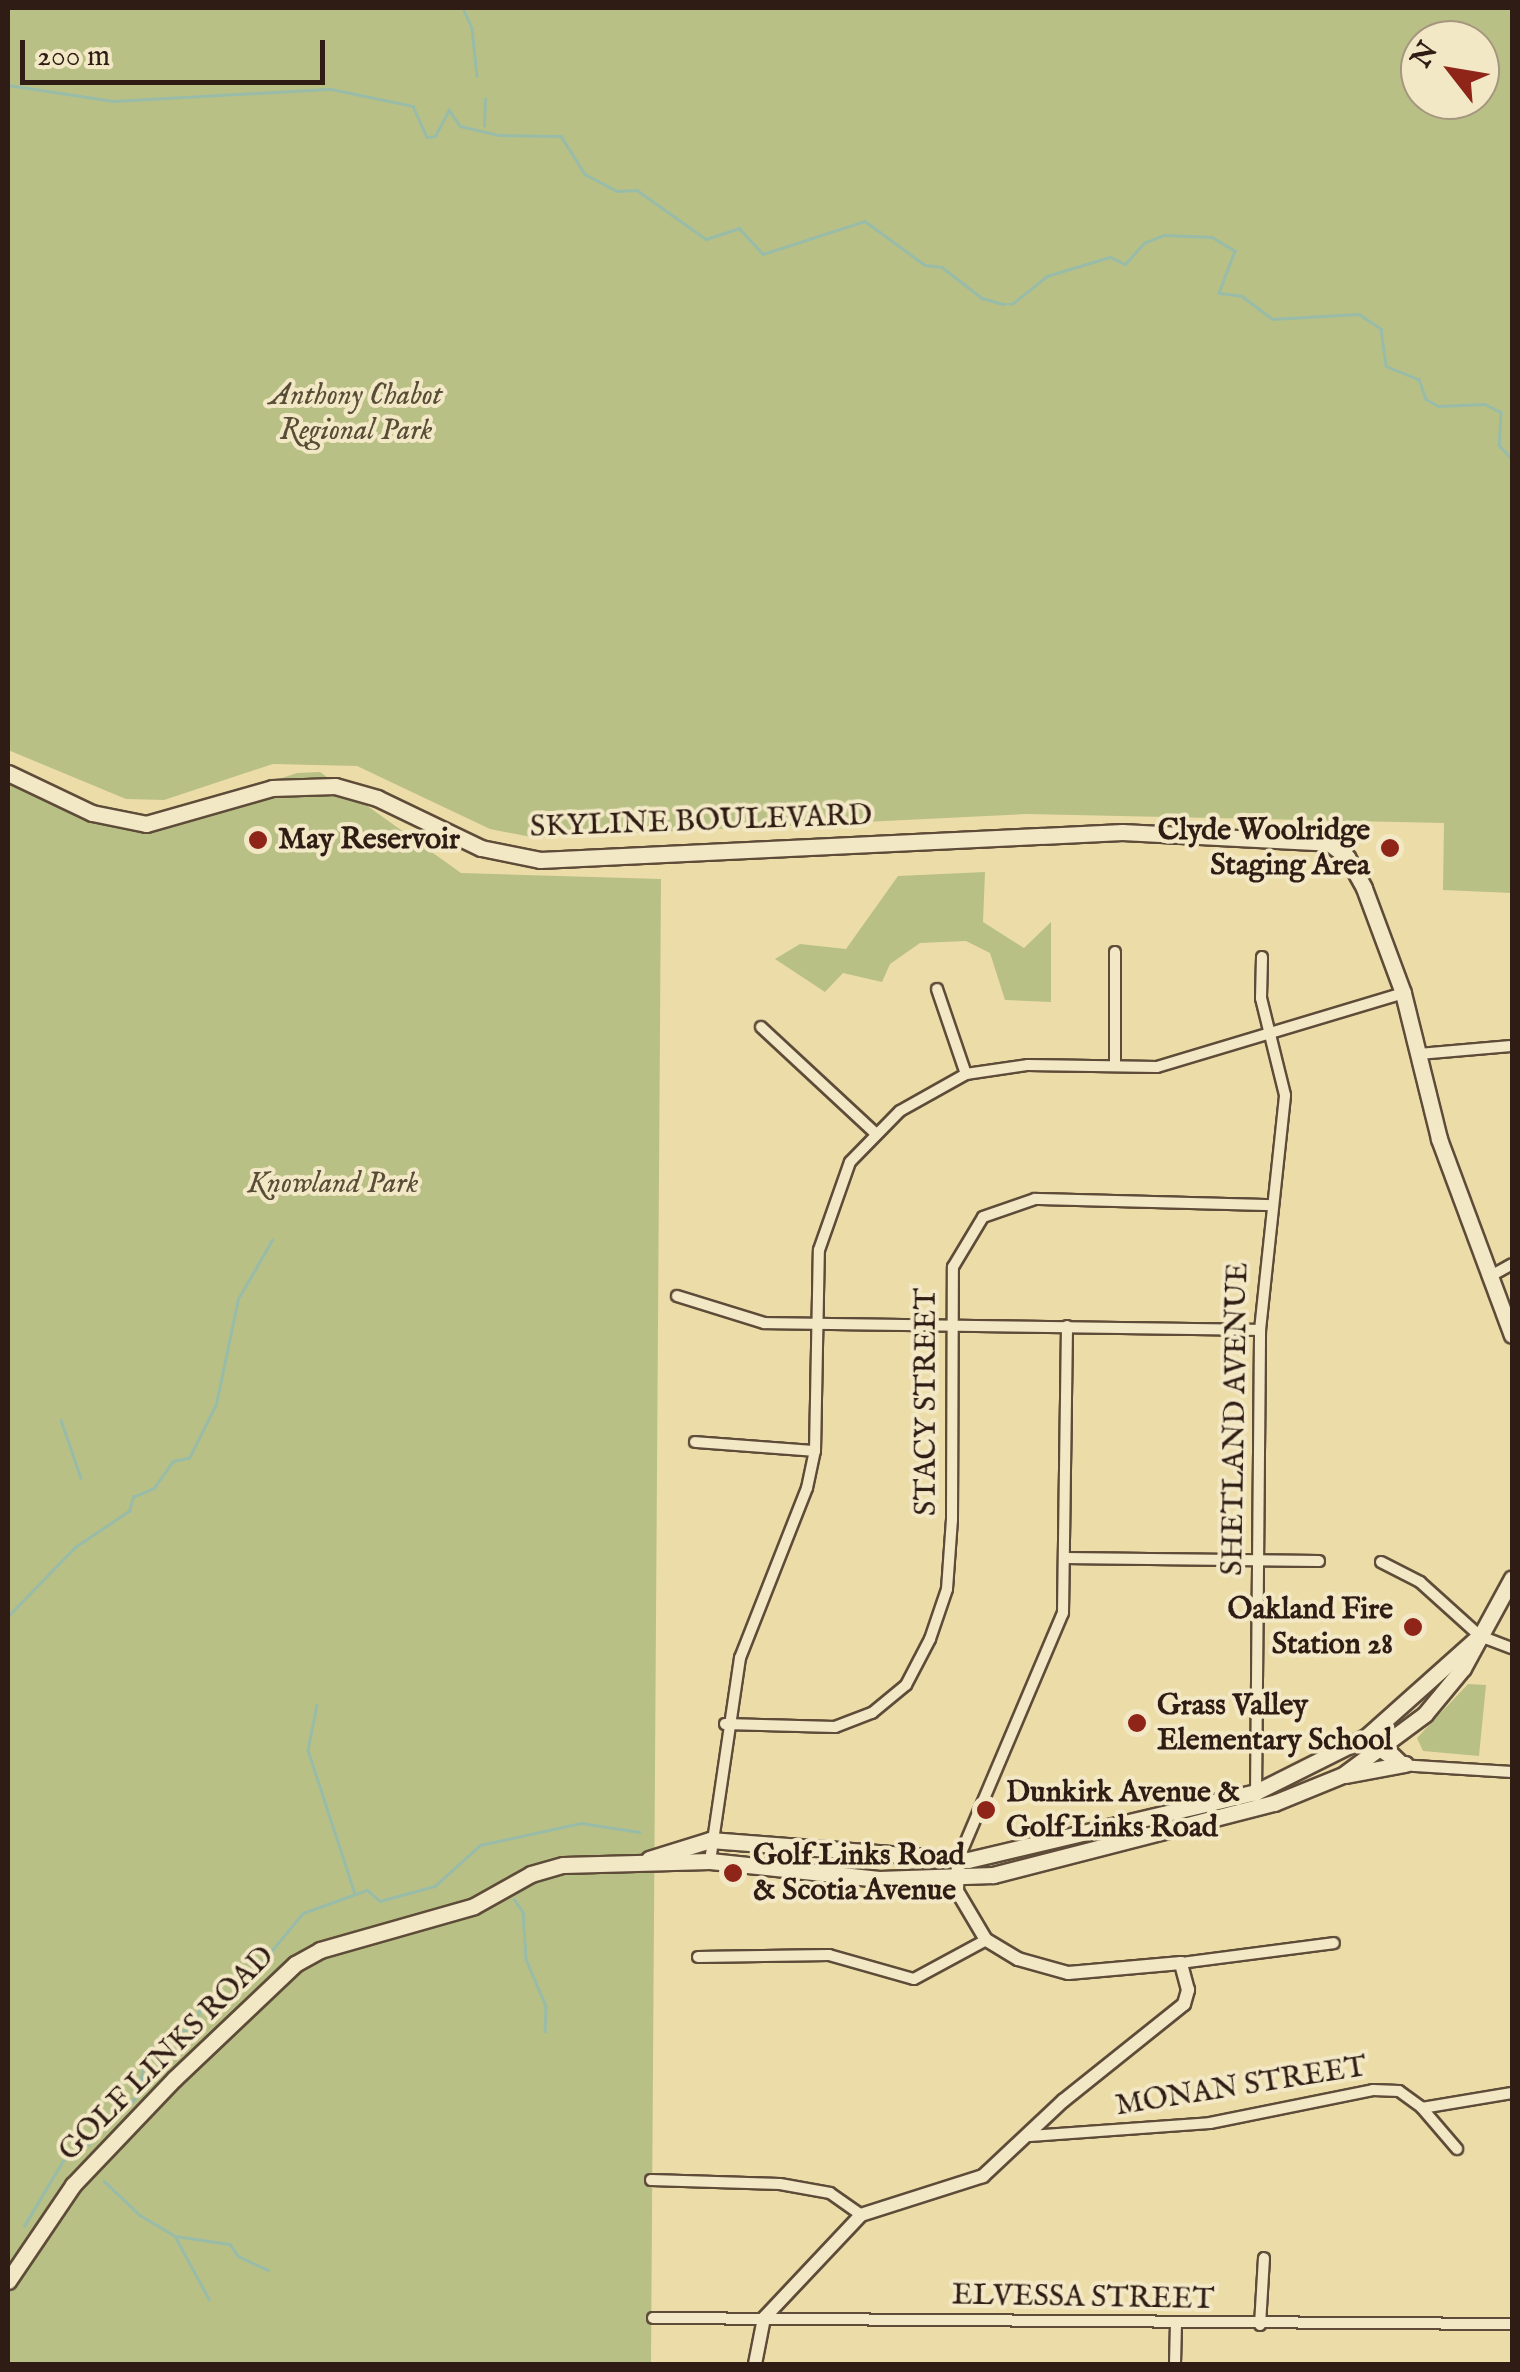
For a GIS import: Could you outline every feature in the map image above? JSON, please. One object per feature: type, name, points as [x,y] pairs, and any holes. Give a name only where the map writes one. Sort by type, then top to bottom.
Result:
[{"type":"main road","name":"SKYLINE BOULEVARD","points":[[8,773],[92,813],[146,824],[272,788],[335,786],[377,798],[481,848],[540,860],[1122,832],[1318,840],[1356,869],[1402,993]]},
{"type":"main road","points":[[1402,993],[1439,1139],[1512,1335]]},
{"type":"main road","name":"GOLF LINKS ROAD","points":[[8,2280],[73,2185],[296,1964],[346,1938],[474,1906],[531,1874],[636,1863],[710,1861],[879,1879],[954,1878],[1120,1847],[1257,1800],[1342,1776],[1381,1750],[1449,1687],[1512,1578]]},
{"type":"main road","name":"GOLF LINKS ROAD","points":[[636,1863],[710,1840],[958,1860],[1257,1800],[1370,1734],[1451,1655],[1480,1636]]},
{"type":"main road","points":[[1342,1776],[1406,1764]]},
{"type":"street","points":[[1114,952],[1114,1064]]},
{"type":"street","name":"SHETLAND AVENUE","points":[[1257,1800],[1260,1330],[1270,1205],[1285,1094],[1261,998],[1262,957]]},
{"type":"street","points":[[938,989],[966,1074]]},
{"type":"street","points":[[710,1861],[726,1724],[740,1658],[808,1488],[814,1451],[819,1250],[831,1204],[850,1162],[912,1103],[966,1074],[1028,1065],[1114,1064],[1156,1068],[1402,993]]},
{"type":"street","points":[[762,1026],[876,1134]]},
{"type":"street","points":[[1418,1054],[1512,1046]]},
{"type":"street","name":"STACY STREET","points":[[726,1724],[835,1727],[872,1713],[906,1686],[947,1589],[951,1325],[958,1249],[982,1217],[1001,1206],[1035,1199],[1270,1205]]},
{"type":"street","points":[[1489,1277],[1512,1264]]},
{"type":"street","points":[[677,1296],[764,1323],[1260,1330]]},
{"type":"street","points":[[1067,1326],[1064,1614],[958,1860],[954,1878],[986,1940],[1018,1959],[1068,1972],[1181,1963],[1334,1943]]},
{"type":"street","points":[[695,1442],[814,1451]]},
{"type":"street","points":[[1065,1558],[1319,1561]]},
{"type":"street","points":[[1381,1562],[1420,1582],[1480,1636],[1512,1648]]},
{"type":"street","points":[[1370,1734],[1389,1763],[1512,1772]]},
{"type":"street","points":[[698,1957],[829,1955],[914,1980],[986,1940]]},
{"type":"street","points":[[754,2364],[764,2318],[861,2215],[960,2188],[1030,2136],[1062,2100],[1184,2004],[1188,1990],[1181,1963]]},
{"type":"street","name":"MONAN STREET","points":[[1030,2136],[1210,2123],[1373,2090],[1399,2091],[1422,2108]]},
{"type":"street","points":[[1422,2108],[1512,2094]]},
{"type":"street","points":[[1422,2108],[1457,2149]]},
{"type":"street","points":[[651,2180],[780,2184],[830,2193],[861,2215]]},
{"type":"street","points":[[1260,2325],[1264,2258]]},
{"type":"street","name":"ELVESSA STREET","points":[[653,2318],[1512,2324]]},
{"type":"street","points":[[1175,2364],[1176,2324]]},
{"type":"green space","name":"Anthony Chabot Regional Park","points":[[8,8],[1512,8],[1512,893],[1443,890],[1444,823],[1026,814],[536,838],[490,829],[357,766],[273,764],[164,800],[126,799],[8,750]]},
{"type":"green space","name":"Knowland Park","points":[[8,763],[72,804],[157,819],[297,773],[320,772],[461,873],[661,879],[651,2364],[8,2364]]},
{"type":"green space","points":[[985,872],[983,922],[1024,948],[1051,922],[1051,1002],[1005,1000],[990,953],[966,941],[920,943],[890,964],[882,982],[843,973],[825,992],[775,959],[800,944],[846,949],[898,876]]},
{"type":"green space","points":[[1468,1684],[1486,1685],[1479,1756],[1423,1751],[1417,1738]]},
{"type":"waterway","points":[[463,8],[472,28],[477,76]]},
{"type":"waterway","points":[[8,85],[113,101],[331,89],[413,106],[427,137],[435,136],[449,110],[460,126],[499,135],[561,136],[585,174],[617,191],[637,190],[706,239],[739,228],[763,254],[865,221],[925,265],[942,267],[982,298],[1003,304],[1012,304],[1047,276],[1110,257],[1125,264],[1144,243],[1164,235],[1212,237],[1235,251],[1219,293],[1242,296],[1272,319],[1359,314],[1381,329],[1386,366],[1419,379],[1426,399],[1438,406],[1485,404],[1501,412],[1499,445],[1512,459]]},
{"type":"waterway","points":[[484,126],[485,99]]},
{"type":"waterway","points":[[8,1616],[75,1547],[129,1511],[133,1497],[154,1488],[173,1461],[189,1458],[216,1404],[238,1299],[272,1240]]},
{"type":"waterway","points":[[61,1420],[81,1478]]},
{"type":"waterway","points":[[317,1705],[308,1750],[355,1894]]},
{"type":"waterway","points":[[24,2226],[64,2159],[91,2142],[137,2096],[147,2052],[195,2024],[202,2002],[219,2010],[303,1913],[367,1890],[380,1901],[435,1886],[480,1845],[581,1823],[639,1832]]},
{"type":"waterway","points":[[514,1899],[523,1912],[526,1959],[546,2006],[545,2031]]},
{"type":"waterway","points":[[104,2181],[140,2215],[175,2236],[209,2299]]},
{"type":"waterway","points":[[175,2236],[230,2244],[238,2256],[268,2270]]},
{"type":"place","name":"May Reservoir","points":[[258,840]]},
{"type":"place","name":"Clyde Woolridge Staging Area","points":[[1390,848]]},
{"type":"place","name":"Oakland Fire Station 28","points":[[1413,1627]]},
{"type":"place","name":"Grass Valley Elementary School","points":[[1137,1723]]},
{"type":"place","name":"Dunkirk Avenue & Golf Links Road","points":[[986,1810]]},
{"type":"place","name":"Golf Links Road & Scotia Avenue","points":[[733,1873]]}]
